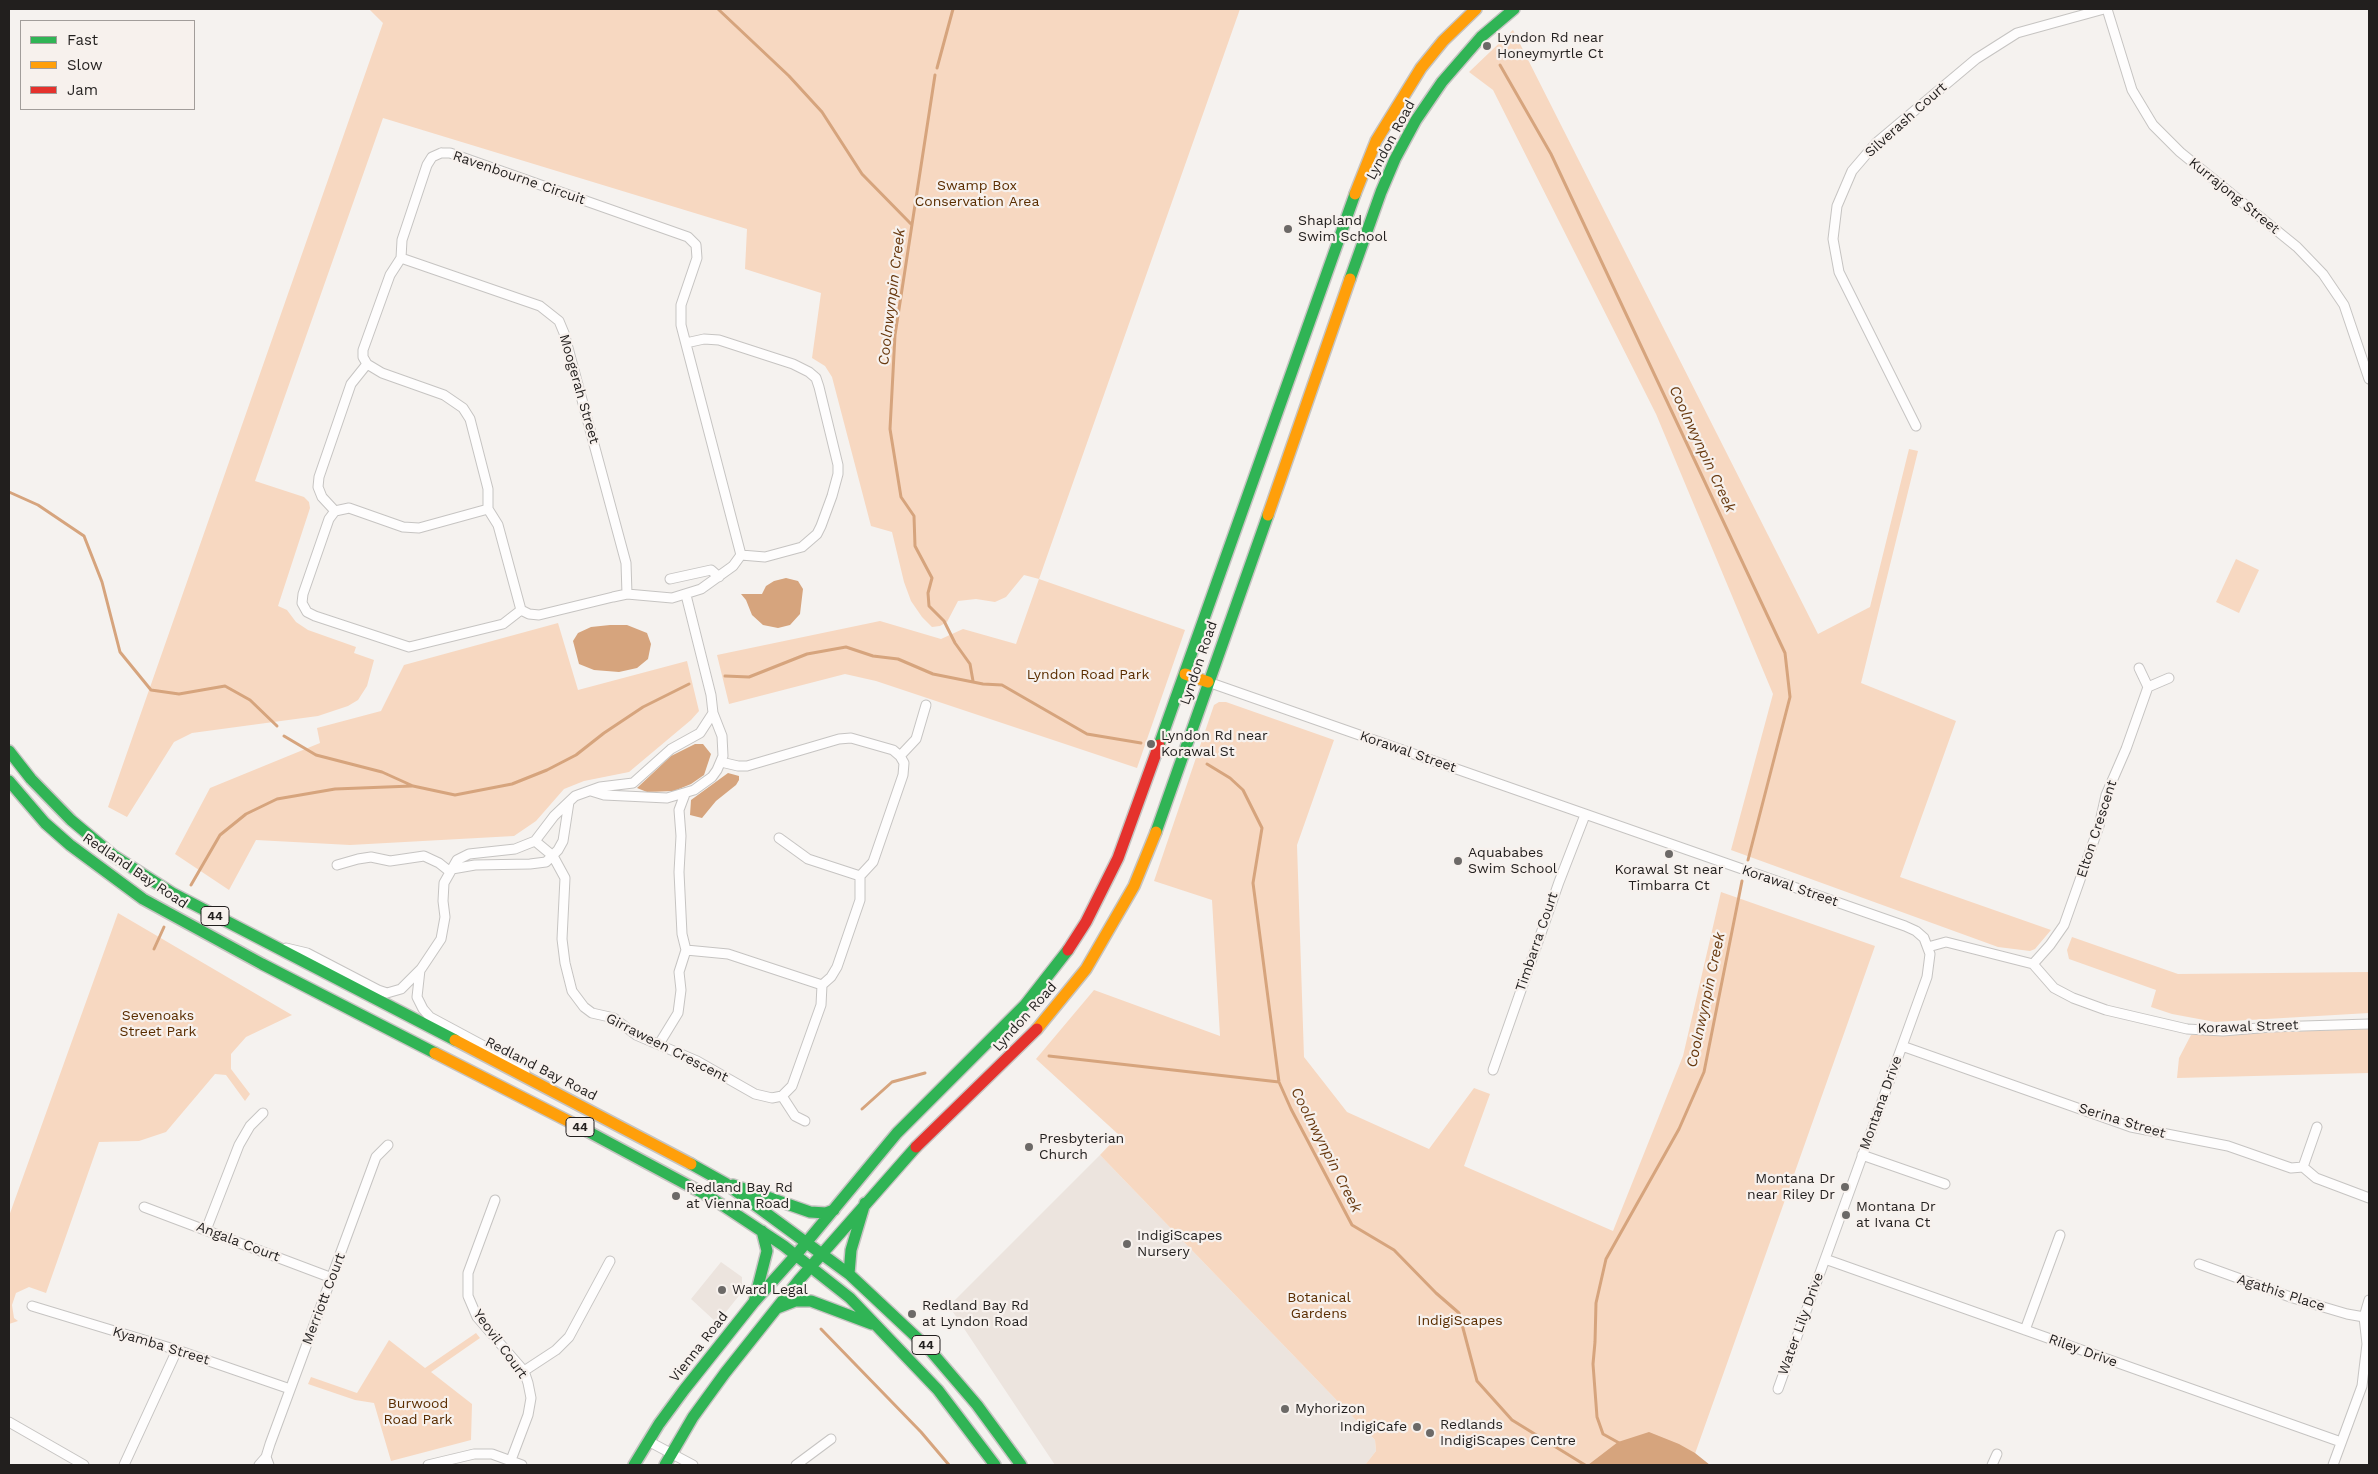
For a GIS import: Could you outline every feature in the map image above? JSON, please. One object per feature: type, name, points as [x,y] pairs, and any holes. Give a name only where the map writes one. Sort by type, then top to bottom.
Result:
[{"type":"main road","name":"Lyndon Road","points":[[796,1255],[902,1127],[1025,1005],[1059,963],[1086,922],[1118,858],[1185,674],[1346,215],[1376,140],[1421,68],[1443,41],[1476,9]]},
{"type":"main road","name":"Lyndon Road","points":[[811,1266],[865,1203],[939,1123],[1022,1046],[1052,1013],[1086,969],[1116,919],[1144,862],[1381,192],[1395,159],[1416,120],[1442,82],[1481,37],[1514,9]]},
{"type":"main road","points":[[1185,674],[1208,682]]},
{"type":"main road","name":"Redland Bay Road","points":[[9,751],[31,778],[71,820],[114,856],[172,893],[676,1156],[725,1184],[849,1274],[930,1349],[977,1405],[1020,1465]]},
{"type":"main road","name":"Redland Bay Road","points":[[9,781],[45,823],[70,845],[143,898],[228,946],[652,1164],[710,1197],[762,1231],[811,1266],[850,1298],[878,1326],[938,1390],[995,1465]]},
{"type":"main road","points":[[725,1184],[755,1191],[810,1212],[826,1213],[834,1210]]},
{"type":"main road","points":[[849,1274],[851,1250],[865,1203]]},
{"type":"main road","points":[[754,1302],[767,1251],[762,1231]]},
{"type":"main road","name":"Vienna Road","points":[[634,1465],[684,1390],[754,1302],[796,1255]]},
{"type":"main road","points":[[665,1465],[694,1417],[725,1373],[811,1266]]},
{"type":"main road","points":[[777,1308],[795,1301],[818,1303],[878,1326]]},
{"type":"street","name":"Silverash Court","points":[[1916,426],[1839,272],[1833,239],[1837,206],[1852,171],[1876,143],[1984,54],[2017,33],[2104,9]]},
{"type":"street","name":"Kurrajong Street","points":[[2108,9],[2132,90],[2153,125],[2180,152],[2297,248],[2323,274],[2344,305],[2369,379]]},
{"type":"street","name":"Ravenbourne Circuit","points":[[367,364],[364,350],[390,275],[401,258],[402,240],[427,165],[432,157],[441,153],[450,153],[693,240],[698,254],[680,315],[741,555]]},
{"type":"street","name":"Moogerah Street","points":[[401,258],[540,306],[559,321],[564,333],[626,563],[627,594]]},
{"type":"street","points":[[335,511],[322,497],[318,487],[319,477],[351,384],[367,364],[382,374],[444,394],[455,400],[463,408],[470,419],[488,489],[488,509],[498,524],[521,610],[529,614],[539,614],[627,594],[659,598],[686,595],[701,589],[719,577],[739,561],[741,555],[765,557],[802,547],[817,534],[822,526],[834,488],[838,465],[820,387],[816,378],[793,364],[719,340],[704,339],[686,343]]},
{"type":"street","points":[[488,509],[419,528],[403,527],[349,508],[335,511],[329,519],[303,594],[302,603],[308,612],[316,616],[409,647],[503,624],[521,610]]},
{"type":"street","points":[[670,579],[711,570],[719,577]]},
{"type":"street","points":[[591,791],[604,795],[667,798],[685,794],[712,777],[721,762],[722,736],[713,713],[711,695],[686,595]]},
{"type":"street","points":[[2139,668],[2148,687],[2169,678]]},
{"type":"street","name":"Korawal Street","points":[[1208,682],[1911,928],[1920,934],[1928,947]]},
{"type":"street","name":"Elton Crescent","points":[[2033,964],[2064,925],[2099,826],[2106,796],[2126,749],[2148,687]]},
{"type":"street","points":[[900,756],[916,739],[926,705]]},
{"type":"street","points":[[269,944],[307,953],[387,993],[401,988],[420,970],[441,939],[445,917],[443,890],[450,870],[456,860],[463,856],[515,849],[535,841],[570,800],[578,794],[600,787],[632,783],[671,749],[700,733],[713,713]]},
{"type":"street","points":[[700,733],[722,736]]},
{"type":"street","points":[[721,762],[747,766],[839,739],[851,738],[893,750],[904,763],[903,774],[873,862],[860,876],[860,900],[836,967],[831,977],[822,985],[821,1004],[792,1086],[782,1096],[796,1116],[805,1121]]},
{"type":"street","points":[[659,1044],[678,1013],[681,990],[679,972],[686,950],[682,934],[679,872],[681,836],[679,810],[685,794]]},
{"type":"street","points":[[667,798],[679,810]]},
{"type":"street","points":[[337,865],[371,857],[390,861],[424,856],[450,870],[481,864],[530,864],[546,862],[553,856],[563,841],[570,800]]},
{"type":"street","name":"Timbarra Court","points":[[1493,1070],[1558,882],[1585,815]]},
{"type":"street","points":[[779,838],[808,859],[860,876]]},
{"type":"street","name":"Girraween Crescent","points":[[535,841],[553,856],[566,878],[562,939],[565,963],[572,991],[578,1001],[592,1013],[614,1018],[636,1035],[659,1044],[679,1055],[698,1061],[709,1069],[764,1097],[782,1096]]},
{"type":"street","points":[[1928,947],[1946,942],[2033,964]]},
{"type":"street","name":"Montana Drive","points":[[1825,1259],[1927,977],[1930,962],[1928,947]]},
{"type":"street","points":[[686,950],[728,954],[822,985]]},
{"type":"street","name":"Korawal Street","points":[[2033,964],[2054,988],[2073,998],[2114,1012],[2187,1029],[2223,1031],[2270,1027],[2369,1024]]},
{"type":"street","points":[[420,970],[416,997],[430,1017],[512,1061],[543,1088]]},
{"type":"street","name":"Serina Street","points":[[1902,1046],[2131,1127],[2228,1146],[2291,1168],[2304,1167],[2316,1178],[2369,1198]]},
{"type":"street","points":[[206,1230],[239,1145],[250,1126],[263,1113]]},
{"type":"street","points":[[2304,1167],[2317,1127]]},
{"type":"street","name":"Merriott Court","points":[[260,1465],[268,1461],[290,1389],[376,1157],[388,1145]]},
{"type":"street","points":[[1862,1155],[1945,1184]]},
{"type":"street","name":"Yeovil Court","points":[[495,1200],[468,1273],[468,1296],[477,1317],[524,1371],[531,1398],[524,1429],[511,1460]]},
{"type":"street","name":"Angala Court","points":[[144,1207],[332,1278]]},
{"type":"street","points":[[2025,1330],[2060,1235]]},
{"type":"street","name":"Riley Drive","points":[[1825,1259],[2341,1442]]},
{"type":"street","name":"Water Lily Drive","points":[[1778,1389],[1825,1259]]},
{"type":"street","points":[[524,1371],[556,1350],[569,1337],[610,1261]]},
{"type":"street","name":"Agathis Place","points":[[2199,1264],[2293,1298],[2364,1317]]},
{"type":"street","points":[[2333,1465],[2362,1386],[2367,1344],[2364,1317],[2369,1300]]},
{"type":"street","name":"Kyamba Street","points":[[32,1306],[177,1350],[290,1389]]},
{"type":"street","points":[[124,1465],[177,1350]]},
{"type":"street","points":[[9,1422],[84,1465]]},
{"type":"street","points":[[796,1465],[831,1439]]},
{"type":"street","points":[[648,1442],[693,1465]]},
{"type":"street","points":[[428,1465],[474,1454],[492,1454],[522,1465]]},
{"type":"street","points":[[1992,1465],[1996,1454]]},
{"type":"shaded area","points":[[786,578],[798,581],[803,589],[800,614],[790,625],[778,628],[763,625],[752,615],[746,600],[741,594],[762,594],[766,586],[774,581]]},
{"type":"shaded area","points":[[627,625],[647,633],[651,644],[648,659],[637,668],[619,672],[594,670],[579,664],[573,641],[578,633],[591,627]]},
{"type":"shaded area","points":[[695,744],[703,744],[711,754],[704,775],[691,784],[674,791],[647,792],[637,788],[671,756]]},
{"type":"shaded area","points":[[728,773],[739,776],[736,785],[716,801],[702,818],[690,815],[691,800]]},
{"type":"shaded area","points":[[1100,1155],[1375,1440],[1376,1451],[1365,1465],[1055,1465],[949,1306]]},
{"type":"shaded area","points":[[721,1262],[742,1277],[742,1292],[717,1323],[691,1299]]},
{"type":"shaded area","points":[[1649,1432],[1679,1444],[1695,1453],[1710,1465],[1588,1465],[1618,1442]]},
{"type":"green space","name":"Swamp Box Conservation Area","points":[[369,9],[1240,9],[1039,579],[1024,575],[1006,597],[995,602],[976,599],[958,601],[947,622],[940,626],[932,627],[922,617],[911,601],[904,582],[892,532],[871,526],[832,377],[825,366],[812,358],[821,293],[745,269],[747,229],[383,118],[255,481],[304,497],[309,502],[310,508],[278,606],[287,610],[296,622],[308,630],[356,647],[354,653],[374,660],[367,686],[358,700],[348,706],[318,716],[192,733],[174,742],[127,817],[108,807],[383,23]]},
{"type":"green space","points":[[1513,30],[1818,634],[1870,607],[1909,449],[1918,451],[1861,683],[1956,721],[1900,877],[2051,930],[2035,949],[2030,951],[1998,947],[1731,850],[1773,694],[1656,414],[1493,90],[1469,72]]},
{"type":"green space","points":[[2236,559],[2259,570],[2239,613],[2216,602]]},
{"type":"green space","name":"Lyndon Road Park","points":[[1039,579],[1185,630],[1137,768],[876,681],[845,674],[729,704],[717,655],[880,621],[941,639],[963,629],[1016,644]]},
{"type":"green space","points":[[558,623],[578,690],[687,661],[699,711],[691,720],[629,772],[584,781],[564,789],[536,821],[514,836],[350,845],[256,840],[229,890],[175,854],[210,788],[320,743],[317,728],[381,711],[404,665]]},
{"type":"green space","name":"IndigiScapes","points":[[1219,702],[1226,702],[1334,740],[1297,845],[1304,1057],[1347,1112],[1429,1149],[1474,1088],[1490,1094],[1464,1166],[1613,1231],[1683,1056],[1721,892],[1875,946],[1691,1465],[1365,1465],[1376,1451],[1375,1440],[1100,1155],[1119,1135],[1036,1059],[1094,990],[1220,1036],[1212,900],[1154,881],[1214,705]]},
{"type":"green space","name":"Sevenoaks Street Park","points":[[118,913],[292,1015],[246,1037],[231,1054],[231,1069],[250,1094],[245,1101],[226,1075],[215,1074],[166,1132],[139,1141],[99,1142],[46,1293],[29,1287],[16,1293],[12,1305],[14,1318],[18,1321],[9,1324],[9,1216]]},
{"type":"green space","points":[[2072,937],[2178,974],[2369,972],[2369,1013],[2215,1022],[2172,1014],[2151,1007],[2156,990],[2069,959],[2067,950]]},
{"type":"green space","points":[[2369,1029],[2369,1073],[2177,1078],[2179,1058],[2191,1035]]},
{"type":"green space","name":"Burwood Road Park","points":[[476,1333],[480,1338],[431,1372],[472,1404],[471,1440],[391,1461],[374,1403],[355,1400],[308,1384],[311,1377],[357,1393],[389,1340],[425,1368]]},
{"type":"waterway","points":[[718,9],[789,76],[822,112],[862,174],[912,225]]},
{"type":"waterway","name":"Coolnwynpin Creek","points":[[937,68],[953,9]]},
{"type":"waterway","name":"Coolnwynpin Creek","points":[[1500,65],[1551,154],[1785,653],[1790,697],[1748,860]]},
{"type":"waterway","name":"Coolnwynpin Creek","points":[[935,75],[895,335],[890,429],[901,497],[914,516],[915,546],[932,578],[928,593],[929,606],[944,621],[955,643],[970,664],[973,681]]},
{"type":"waterway","name":"Coolnwynpin Creek","points":[[9,492],[38,505],[84,536],[102,582],[120,652],[151,690],[179,694],[225,686],[250,700],[277,726]]},
{"type":"waterway","name":"Coolnwynpin Creek","points":[[725,676],[749,677],[807,654],[846,647],[873,656],[898,659],[933,674],[983,684],[1002,685],[1087,734],[1141,743]]},
{"type":"waterway","name":"Coolnwynpin Creek","points":[[284,736],[316,755],[382,772],[413,786],[455,795],[512,784],[547,770],[576,755],[604,733],[643,707],[689,684]]},
{"type":"waterway","name":"Coolnwynpin Creek","points":[[1207,764],[1230,778],[1243,790],[1262,828],[1253,883],[1279,1082],[1291,1109],[1352,1225],[1394,1250],[1436,1293],[1459,1313],[1477,1381],[1512,1420],[1585,1465]]},
{"type":"waterway","points":[[191,885],[220,835],[246,814],[277,799],[335,789],[412,786]]},
{"type":"waterway","name":"Coolnwynpin Creek","points":[[1621,1444],[1603,1434],[1597,1417],[1593,1364],[1596,1303],[1606,1259],[1679,1129],[1704,1072],[1742,881]]},
{"type":"waterway","points":[[154,949],[164,927]]},
{"type":"waterway","points":[[1049,1056],[1279,1082]]},
{"type":"waterway","points":[[862,1109],[892,1082],[925,1073]]},
{"type":"waterway","points":[[821,1329],[921,1432],[949,1465]]},
{"type":"traffic: fast","points":[[1350,279],[1381,192],[1395,159],[1416,120],[1442,82],[1481,37],[1514,9]]},
{"type":"traffic: fast","points":[[1159,745],[1355,194]]},
{"type":"traffic: fast","points":[[1156,832],[1268,515]]},
{"type":"traffic: fast","points":[[9,751],[31,779],[71,820],[114,856],[172,893],[455,1040]]},
{"type":"traffic: fast","points":[[9,781],[45,823],[70,845],[143,899],[262,964],[435,1053]]},
{"type":"traffic: fast","points":[[634,1465],[659,1424],[684,1390],[754,1302],[796,1255],[897,1133],[1025,1005],[1068,950]]},
{"type":"traffic: fast","points":[[576,1125],[710,1197],[784,1246],[850,1298],[938,1390],[995,1465]]},
{"type":"traffic: fast","points":[[665,1465],[693,1417],[725,1373],[799,1280],[916,1147]]},
{"type":"traffic: fast","points":[[691,1164],[725,1183],[849,1274],[929,1349],[977,1405],[1021,1465]]},
{"type":"traffic: fast","points":[[733,1185],[810,1212],[826,1213],[834,1210]]},
{"type":"traffic: fast","points":[[849,1274],[851,1250],[865,1203]]},
{"type":"traffic: fast","points":[[754,1302],[767,1251],[762,1231]]},
{"type":"traffic: fast","points":[[777,1308],[795,1301],[811,1301],[872,1324]]},
{"type":"traffic: slow","points":[[1355,194],[1376,141],[1421,68],[1443,41],[1476,9]]},
{"type":"traffic: slow","points":[[1268,515],[1350,279]]},
{"type":"traffic: slow","points":[[1185,674],[1208,682]]},
{"type":"traffic: slow","points":[[1037,1029],[1086,969],[1134,886],[1156,832]]},
{"type":"traffic: slow","points":[[455,1040],[691,1164]]},
{"type":"traffic: slow","points":[[435,1053],[576,1125]]},
{"type":"traffic: jam","points":[[1068,950],[1086,922],[1118,858],[1159,745]]},
{"type":"traffic: jam","points":[[916,1147],[1037,1029]]},
{"type":"place","name":"Lyndon Rd near Honeymyrtle Ct","points":[[1487,46]]},
{"type":"place","name":"Shapland Swim School","points":[[1288,229]]},
{"type":"place","name":"Lyndon Rd near Korawal St","points":[[1151,744]]},
{"type":"place","name":"Korawal St near Timbarra Ct","points":[[1669,854]]},
{"type":"place","name":"Aquababes Swim School","points":[[1458,861]]},
{"type":"place","name":"Presbyterian Church","points":[[1029,1147]]},
{"type":"place","name":"Montana Dr near Riley Dr","points":[[1845,1187]]},
{"type":"place","name":"Redland Bay Rd at Vienna Road","points":[[676,1196]]},
{"type":"place","name":"Montana Dr at Ivana Ct","points":[[1846,1215]]},
{"type":"place","name":"IndigiScapes Nursery","points":[[1127,1244]]},
{"type":"place","name":"Ward Legal","points":[[722,1290]]},
{"type":"place","name":"Redland Bay Rd at Lyndon Road","points":[[912,1314]]},
{"type":"place","name":"Myhorizon","points":[[1285,1409]]},
{"type":"place","name":"IndigiCafe","points":[[1417,1427]]},
{"type":"place","name":"Redlands IndigiScapes Centre","points":[[1430,1433]]},
{"type":"park label","name":"Botanical Gardens","points":[[1319,1306]]}]
